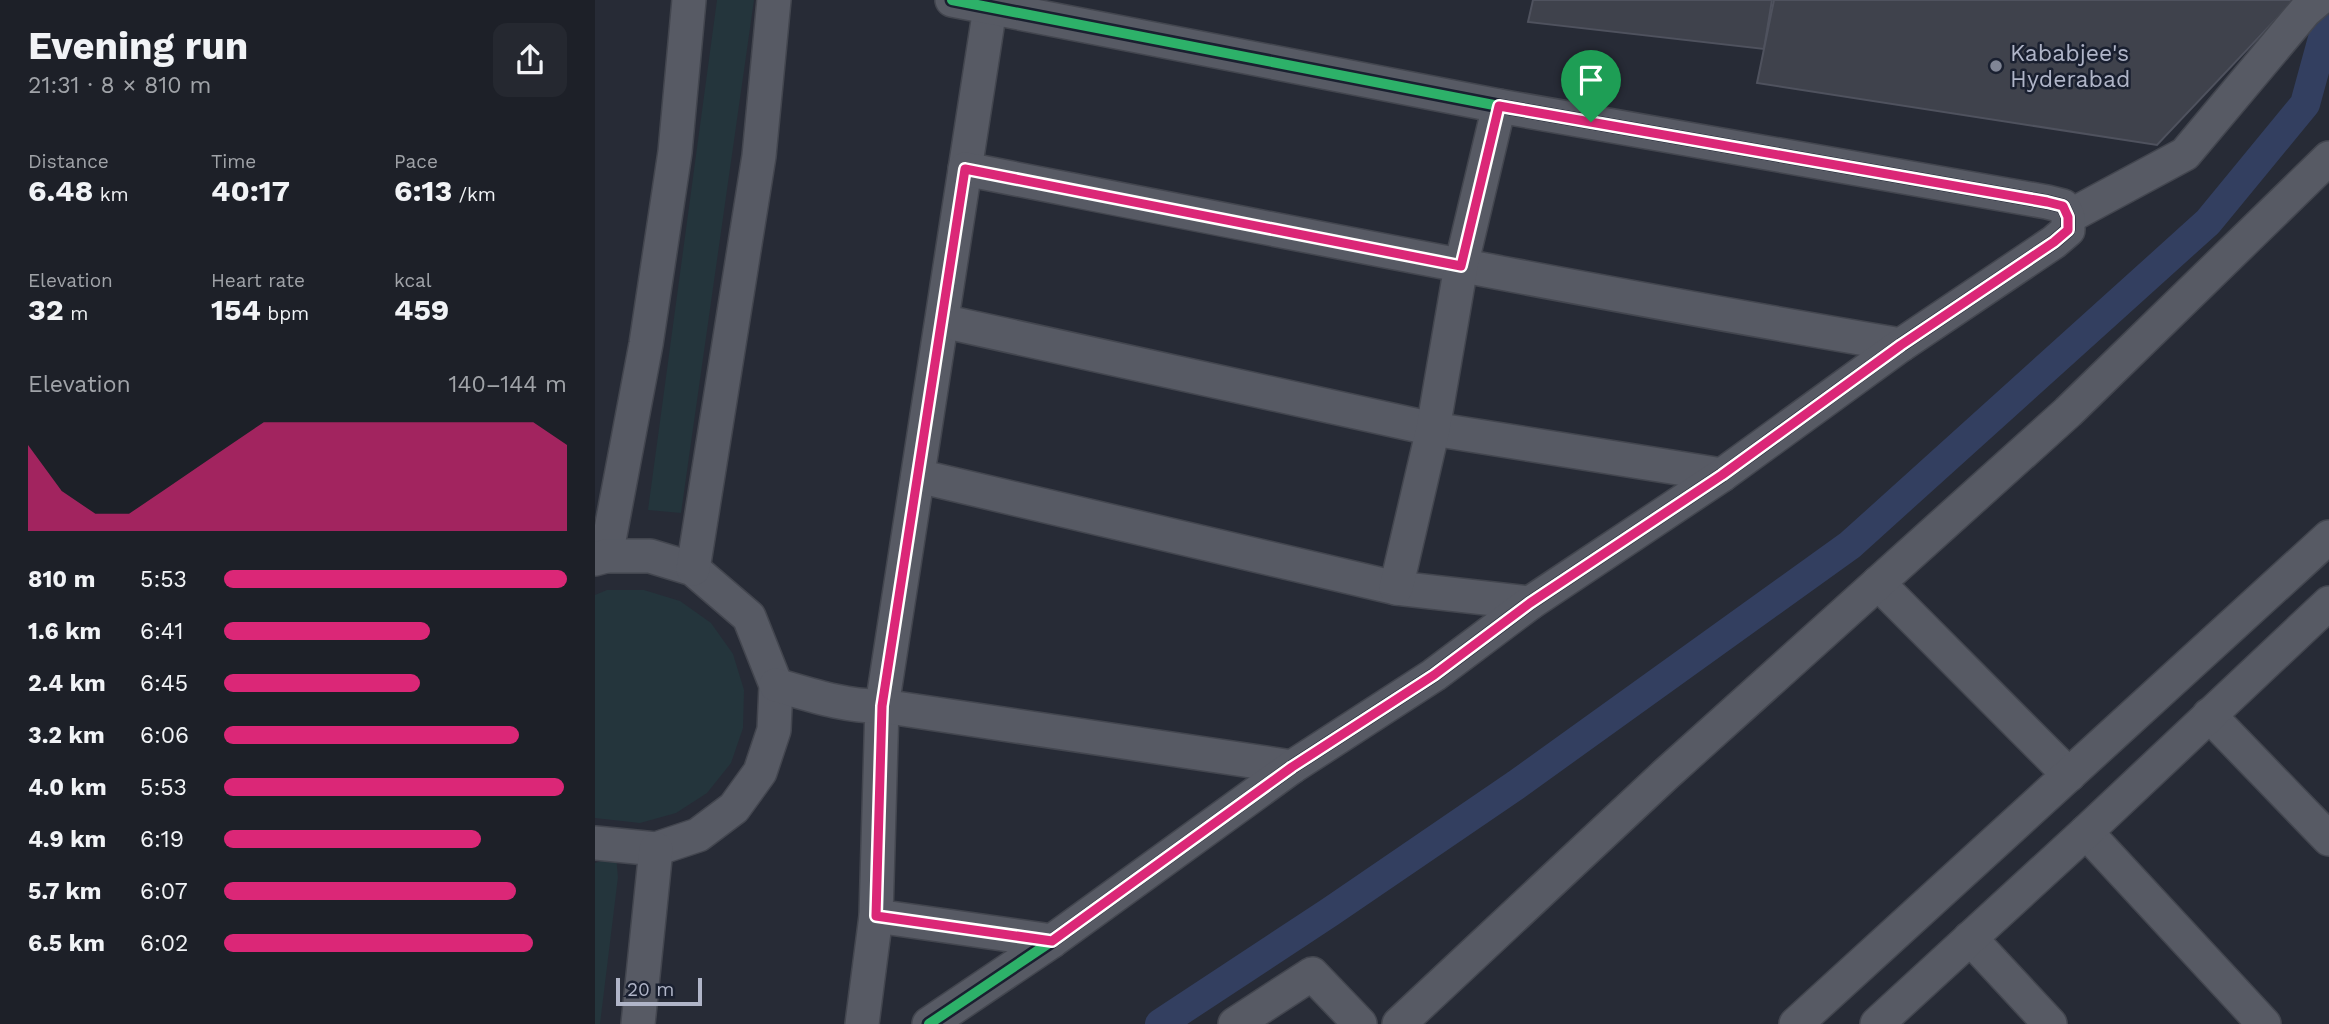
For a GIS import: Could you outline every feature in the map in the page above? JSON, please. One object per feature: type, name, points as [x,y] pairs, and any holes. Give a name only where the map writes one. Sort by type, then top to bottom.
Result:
[{"type":"street","points":[[595,843],[656,849],[698,835],[734,808],[760,772],[775,730],[776,685],[749,617],[693,569],[650,556],[600,557],[646,344],[675,152],[689,0]]},
{"type":"street","points":[[693,569],[759,156],[773,0]]},
{"type":"street","points":[[929,1024],[1052,941],[1292,767],[1434,675],[1530,603],[1722,475],[1901,345],[2068,230],[2068,217],[2063,206],[2047,202],[1499,106],[952,0]]},
{"type":"street","points":[[2068,217],[2185,154],[2305,11],[2318,0]]},
{"type":"street","points":[[862,1024],[876,916],[882,706],[990,9]]},
{"type":"street","points":[[1396,588],[1433,429],[1461,266],[1499,106]]},
{"type":"street","points":[[1399,1024],[1665,775],[2068,412],[2329,158]]},
{"type":"street","points":[[965,169],[1666,305],[1901,345]]},
{"type":"street","points":[[942,321],[1433,429],[1722,475]]},
{"type":"street","points":[[918,476],[1396,588],[1530,603]]},
{"type":"street","points":[[1796,1024],[2329,537]]},
{"type":"street","points":[[1878,583],[2069,775]]},
{"type":"street","points":[[1877,1024],[2329,603]]},
{"type":"street","points":[[776,685],[824,699],[864,706],[882,706],[1292,767]]},
{"type":"street","points":[[2209,715],[2329,839]]},
{"type":"street","points":[[2086,832],[2264,1024]]},
{"type":"street","points":[[638,1024],[656,849]]},
{"type":"street","points":[[876,916],[1052,941]]},
{"type":"street","points":[[1970,938],[2050,1024]]},
{"type":"street","points":[[1235,1024],[1312,974],[1360,1024]]},
{"type":"shaded area","points":[[717,0],[754,0],[681,513],[648,510]]},
{"type":"shaded area","points":[[607,590],[644,590],[680,601],[711,623],[733,654],[744,690],[743,728],[731,763],[707,793],[676,813],[640,823],[595,818],[595,595]]},
{"type":"shaded area","points":[[616,856],[618,877],[600,1024],[595,1024],[595,863]]},
{"type":"building","points":[[1533,0],[1772,0],[1764,49],[1528,22]]},
{"type":"building","name":"Kababjee's Hyderabad","points":[[1774,0],[2294,0],[2157,145],[1757,83]]},
{"type":"waterway","points":[[1160,1024],[1516,785],[1850,545],[2208,222],[2305,104],[2325,31],[2329,29]]},
{"type":"cycle path","points":[[929,1024],[1052,941],[1292,767],[1434,675],[1530,603],[1722,475],[1901,345],[2068,230],[2068,217],[2063,206],[2047,202],[1499,106],[952,0]]},
{"type":"place","name":"Kababjee's Hyderabad","points":[[1996,66]]},
{"type":"route","points":[[1499,106],[1591,122],[2047,202],[2063,206],[2068,217],[2068,230],[1901,345],[1722,475],[1530,603],[1434,675],[1292,767],[1052,941],[876,916],[882,706],[965,169],[1461,266],[1499,106]]}]
